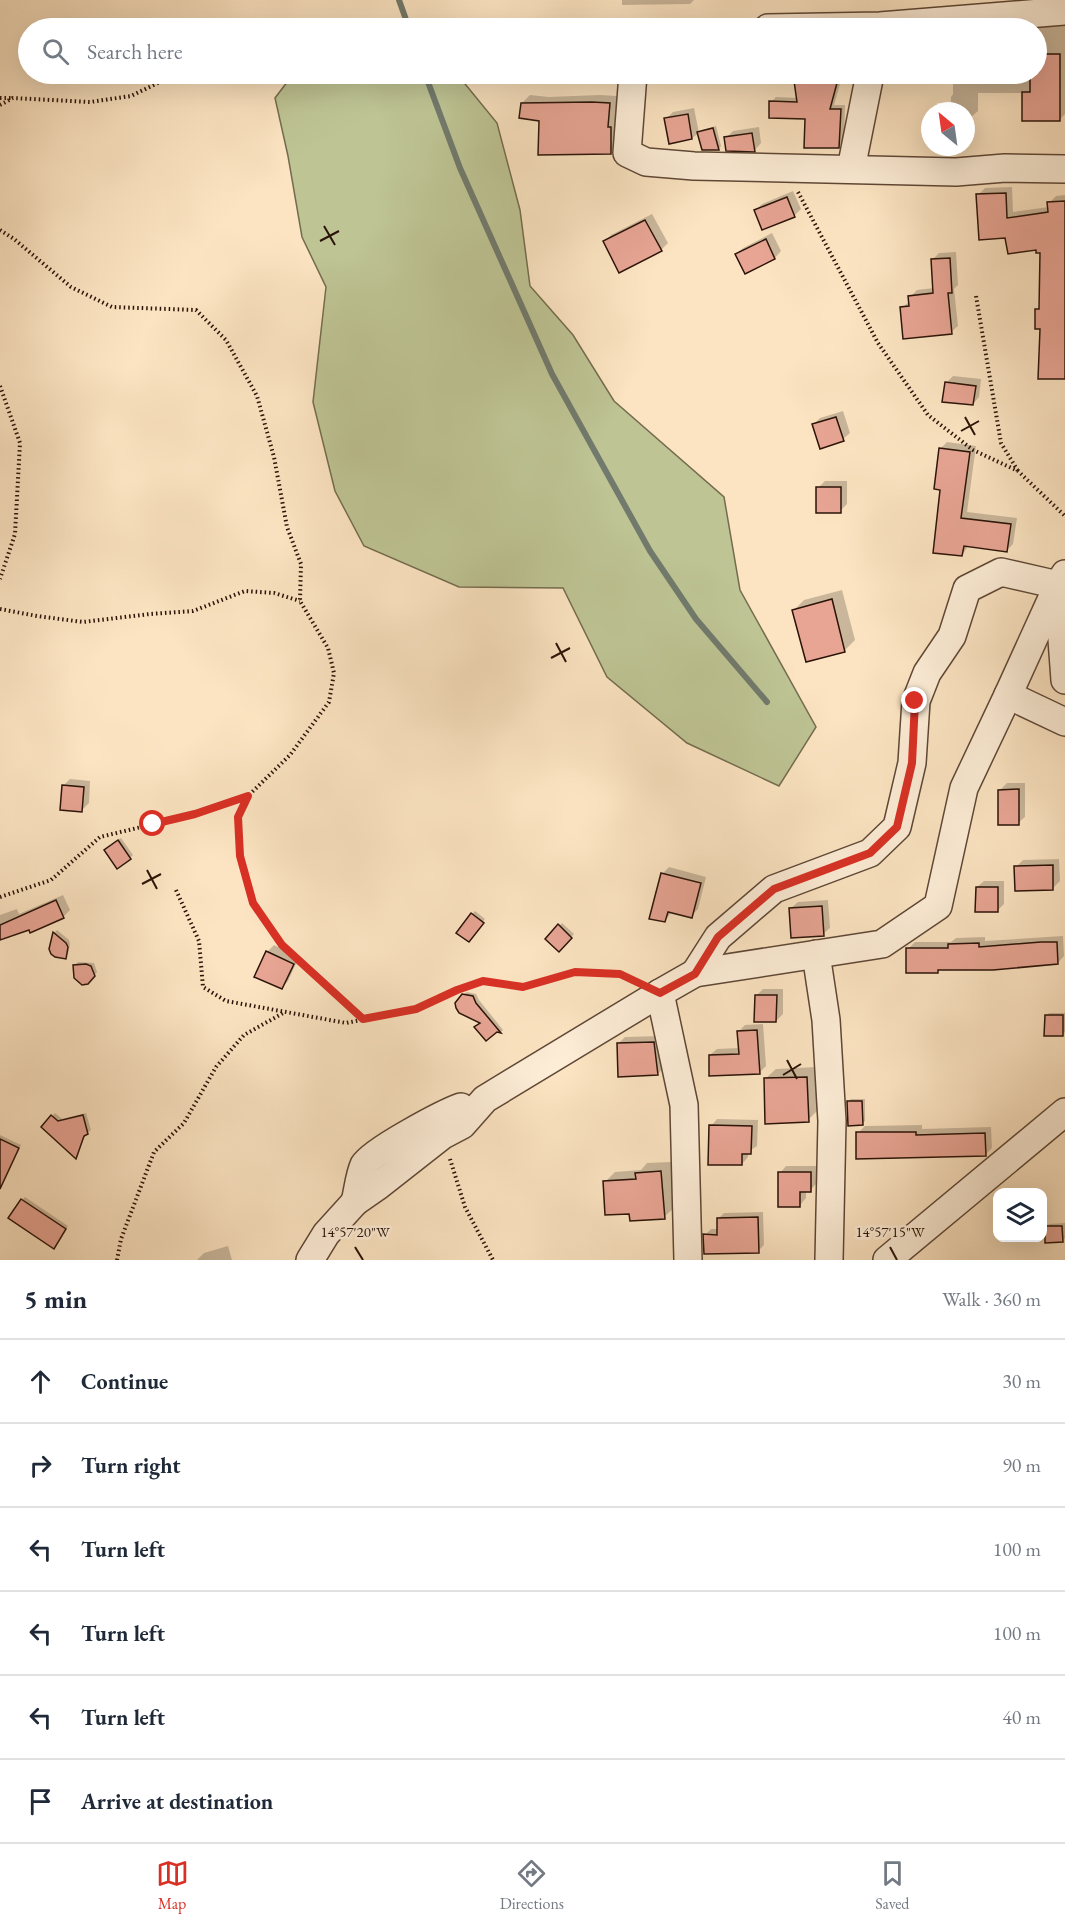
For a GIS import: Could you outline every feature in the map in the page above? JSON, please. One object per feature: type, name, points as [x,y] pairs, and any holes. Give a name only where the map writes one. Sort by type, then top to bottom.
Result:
[{"type":"street","points":[[984,18],[1065,11]]},
{"type":"street","points":[[632,84],[627,153],[646,162],[694,166],[956,172],[1005,168],[1065,169]]},
{"type":"street","points":[[850,169],[868,84]]},
{"type":"street","points":[[695,974],[718,937],[774,889],[870,853],[897,827],[912,763],[915,701],[927,673],[952,636],[967,589],[1002,572],[1061,579]]},
{"type":"street","points":[[1061,579],[1065,681]]},
{"type":"street","points":[[355,1202],[365,1164],[379,1152],[446,1112],[485,1099],[695,974],[882,944],[938,906],[964,788],[1061,579]]},
{"type":"street","points":[[1008,695],[1065,722]]},
{"type":"street","points":[[816,954],[826,1020],[832,1121],[829,1260]]},
{"type":"street","points":[[660,993],[684,1105],[688,1260]]},
{"type":"street","points":[[310,1260],[326,1234],[355,1202],[443,1135],[462,1125],[485,1099]]},
{"type":"street","points":[[887,1260],[1065,1112]]},
{"type":"path","points":[[0,98],[90,102],[130,96],[155,84]]},
{"type":"path","points":[[0,105],[13,98]]},
{"type":"path","points":[[786,167],[878,343],[928,415],[973,450],[1018,471]]},
{"type":"path","points":[[0,230],[71,287],[112,307],[196,310],[226,340],[257,396],[274,457],[287,527],[302,564],[300,601],[328,648],[334,673],[329,702],[290,755],[248,796],[238,817],[240,856],[253,903],[282,945],[363,1019]]},
{"type":"path","points":[[976,296],[1001,443],[1018,471],[1065,516]]},
{"type":"path","points":[[0,386],[20,443],[15,534],[0,579]]},
{"type":"path","points":[[0,609],[83,622],[194,611],[245,591],[274,593],[300,601]]},
{"type":"path","points":[[0,897],[51,880],[100,837],[195,814],[248,796]]},
{"type":"path","points":[[176,890],[199,940],[203,987],[226,1000],[346,1023],[416,1009],[483,981],[523,987],[575,972],[620,974],[660,993]]},
{"type":"path","points":[[117,1260],[121,1239],[154,1152],[184,1124],[216,1067],[244,1035],[285,1012]]},
{"type":"path","points":[[443,1135],[465,1207],[493,1260]]},
{"type":"green space","points":[[286,84],[465,84],[497,123],[520,210],[530,286],[573,335],[614,401],[724,497],[740,590],[816,727],[779,786],[687,743],[607,677],[563,588],[459,587],[364,546],[335,491],[313,402],[326,287],[302,237],[275,98]]},
{"type":"building","points":[[1047,54],[1060,54],[1060,121],[1022,121],[1022,92],[1030,92],[1030,84],[1047,84]]},
{"type":"building","points":[[794,84],[837,84],[830,109],[841,109],[839,148],[804,148],[805,119],[769,118],[769,101],[797,102]]},
{"type":"building","points":[[521,103],[610,103],[608,127],[611,127],[611,154],[538,155],[539,121],[519,118]]},
{"type":"building","points":[[688,114],[692,139],[669,144],[664,118]]},
{"type":"building","points":[[713,128],[719,150],[702,150],[697,132]]},
{"type":"building","points":[[752,133],[755,152],[726,151],[724,137]]},
{"type":"building","points":[[1006,193],[1007,218],[1048,212],[1047,202],[1065,201],[1065,379],[1038,379],[1040,329],[1035,329],[1035,309],[1039,309],[1040,253],[1036,253],[1036,250],[1008,254],[1005,238],[979,240],[976,194]]},
{"type":"building","points":[[787,197],[795,217],[762,230],[754,210]]},
{"type":"building","points":[[645,220],[662,251],[619,273],[603,241]]},
{"type":"building","points":[[766,239],[775,259],[745,274],[735,254]]},
{"type":"building","points":[[950,258],[952,293],[948,293],[952,334],[903,339],[900,307],[909,306],[908,296],[933,293],[931,259]]},
{"type":"building","points":[[945,382],[976,386],[973,405],[942,402]]},
{"type":"building","points":[[836,417],[844,441],[820,449],[812,424]]},
{"type":"building","points":[[939,448],[970,452],[961,518],[1011,524],[1007,552],[964,546],[962,556],[933,553],[940,490],[934,489]]},
{"type":"building","points":[[816,487],[841,487],[841,513],[816,513]]},
{"type":"building","points":[[832,599],[845,652],[806,662],[792,610]]},
{"type":"building","points":[[62,785],[84,787],[82,812],[60,810]]},
{"type":"building","points":[[1019,789],[1019,825],[998,825],[998,790]]},
{"type":"building","points":[[118,840],[131,859],[117,869],[104,850]]},
{"type":"building","points":[[1053,865],[1053,890],[1015,891],[1014,866]]},
{"type":"building","points":[[661,873],[701,883],[692,918],[668,912],[665,922],[649,919]]},
{"type":"building","points":[[976,887],[998,887],[998,912],[975,912]]},
{"type":"building","points":[[56,900],[64,918],[30,933],[29,930],[0,940],[0,925]]},
{"type":"building","points":[[822,906],[824,936],[791,938],[789,908]]},
{"type":"building","points":[[471,913],[484,923],[469,942],[456,933]]},
{"type":"building","points":[[558,924],[572,938],[559,952],[545,939]]},
{"type":"building","points":[[53,932],[68,947],[66,959],[51,954],[49,949]]},
{"type":"building","points":[[1057,942],[1058,964],[993,970],[938,970],[938,973],[906,973],[906,948],[948,948],[948,944],[979,943],[979,947]]},
{"type":"building","points":[[266,951],[294,964],[282,989],[254,977]]},
{"type":"building","points":[[73,965],[91,966],[95,976],[88,984],[82,985],[74,978]]},
{"type":"building","points":[[462,994],[473,996],[476,1003],[501,1033],[497,1032],[486,1041],[474,1027],[480,1023],[459,1013],[456,1008],[455,1003]]},
{"type":"building","points":[[755,995],[777,995],[776,1022],[754,1022]]},
{"type":"building","points":[[1045,1015],[1063,1015],[1063,1036],[1044,1036]]},
{"type":"building","points":[[757,1030],[760,1074],[709,1076],[709,1055],[739,1054],[737,1031]]},
{"type":"building","points":[[654,1042],[658,1075],[618,1077],[617,1043]]},
{"type":"building","points":[[807,1077],[809,1122],[765,1124],[764,1078]]},
{"type":"building","points":[[847,1101],[862,1101],[863,1125],[848,1126]]},
{"type":"building","points":[[51,1115],[58,1121],[83,1115],[88,1134],[84,1136],[76,1159],[41,1127]]},
{"type":"building","points":[[709,1125],[752,1126],[751,1154],[742,1154],[742,1165],[708,1165]]},
{"type":"building","points":[[856,1132],[916,1132],[916,1135],[985,1133],[986,1156],[856,1159]]},
{"type":"building","points":[[0,1139],[19,1148],[0,1189]]},
{"type":"building","points":[[661,1171],[665,1219],[630,1221],[629,1214],[605,1215],[603,1181],[636,1179],[635,1173]]},
{"type":"building","points":[[778,1172],[811,1172],[811,1192],[800,1192],[800,1207],[778,1207]]},
{"type":"building","points":[[21,1199],[66,1229],[54,1249],[8,1218]]},
{"type":"building","points":[[758,1217],[759,1253],[704,1254],[703,1234],[717,1235],[717,1218]]},
{"type":"building","points":[[1047,1226],[1062,1226],[1063,1242],[1045,1243],[1047,1242]]},
{"type":"waterway","points":[[399,0],[405,18]]},
{"type":"waterway","points":[[429,84],[460,168],[552,374],[650,551],[696,619],[767,702]]},
{"type":"route","points":[[153,824],[195,814],[248,796],[238,817],[240,856],[253,903],[282,945],[363,1019],[416,1009],[483,981],[523,987],[575,972],[620,974],[660,993],[695,974],[718,937],[774,889],[870,853],[897,827],[912,763],[915,701]]}]
